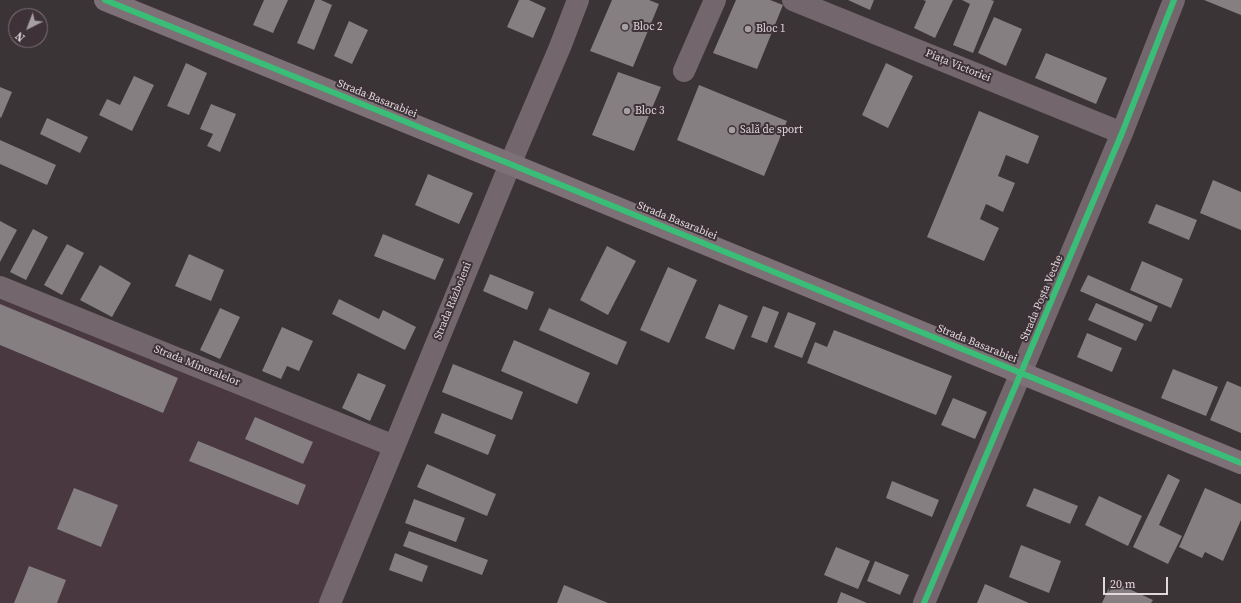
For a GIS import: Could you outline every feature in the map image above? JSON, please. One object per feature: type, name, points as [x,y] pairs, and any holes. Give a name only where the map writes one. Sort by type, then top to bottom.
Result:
[{"type":"main road","name":"Strada Basarabiei","points":[[105,0],[1022,372],[1241,463]]},
{"type":"street","name":"Strada Războieni","points":[[330,603],[510,164],[560,47],[578,0]]},
{"type":"street","points":[[684,71],[715,0]]},
{"type":"street","name":"Piața Victoriei","points":[[794,0],[1122,133]]},
{"type":"street","name":"Strada Poșta Veche","points":[[924,603],[1122,133],[1174,0]]},
{"type":"street","name":"Strada Mineralelor","points":[[0,287],[394,446]]},
{"type":"shaded area","points":[[0,296],[380,448],[320,603],[0,603]]},
{"type":"building","points":[[264,0],[288,0],[273,33],[253,25]]},
{"type":"building","points":[[315,0],[321,0],[332,5],[314,50],[297,43]]},
{"type":"building","points":[[519,0],[529,0],[546,8],[533,38],[507,27]]},
{"type":"building","name":"Bloc 2","points":[[612,0],[649,0],[659,4],[633,67],[590,51]]},
{"type":"building","name":"Bloc 1","points":[[736,0],[770,0],[783,5],[757,69],[713,53]]},
{"type":"building","points":[[848,0],[874,0],[870,10]]},
{"type":"building","points":[[923,0],[953,0],[935,38],[914,28],[926,1]]},
{"type":"building","points":[[962,0],[994,1],[973,53],[953,45],[970,4]]},
{"type":"building","points":[[1204,0],[1241,0],[1241,15]]},
{"type":"building","points":[[994,17],[1022,29],[1006,66],[978,53]]},
{"type":"building","points":[[349,21],[368,30],[352,64],[334,56]]},
{"type":"building","points":[[1046,53],[1107,78],[1096,104],[1035,78]]},
{"type":"building","points":[[186,63],[207,73],[189,115],[167,106]]},
{"type":"building","points":[[886,63],[913,76],[888,128],[862,115]]},
{"type":"building","name":"Bloc 3","points":[[618,72],[661,87],[634,151],[592,135]]},
{"type":"building","points":[[134,76],[154,85],[132,131],[99,115],[107,99],[120,105]]},
{"type":"building","name":"Sală de sport","points":[[699,85],[787,121],[764,176],[677,140]]},
{"type":"building","points":[[0,87],[12,92],[1,118],[0,117]]},
{"type":"building","points":[[211,104],[236,114],[220,152],[207,146],[213,134],[200,129]]},
{"type":"building","points":[[979,111],[1039,136],[1028,164],[1006,155],[998,176],[1015,183],[1003,212],[986,204],[980,219],[999,228],[984,261],[927,237]]},
{"type":"building","points":[[47,118],[88,137],[80,153],[40,134]]},
{"type":"building","points":[[0,140],[56,165],[47,185],[0,164]]},
{"type":"building","points":[[428,174],[473,193],[459,224],[415,205]]},
{"type":"building","points":[[1213,180],[1241,192],[1241,230],[1200,213]]},
{"type":"building","points":[[1156,204],[1197,220],[1189,240],[1148,223]]},
{"type":"building","points":[[0,221],[17,230],[0,262]]},
{"type":"building","points":[[33,229],[48,237],[26,280],[10,272]]},
{"type":"building","points":[[383,234],[444,259],[435,280],[374,256]]},
{"type":"building","points":[[67,244],[84,253],[62,295],[44,285]]},
{"type":"building","points":[[607,246],[636,261],[608,315],[580,300]]},
{"type":"building","points":[[189,254],[224,270],[211,301],[175,286]]},
{"type":"building","points":[[1142,261],[1183,279],[1171,308],[1130,290]]},
{"type":"building","points":[[100,265],[131,283],[112,317],[80,300]]},
{"type":"building","points":[[668,267],[697,280],[669,343],[640,330]]},
{"type":"building","points":[[490,274],[534,292],[527,310],[483,291]]},
{"type":"building","points":[[1088,275],[1158,306],[1151,322],[1080,291]]},
{"type":"building","points":[[339,299],[379,319],[383,310],[416,327],[405,350],[332,314]]},
{"type":"building","points":[[1096,303],[1144,324],[1136,341],[1088,320]]},
{"type":"building","points":[[0,304],[178,378],[163,413],[0,345]]},
{"type":"building","points":[[719,304],[748,316],[734,350],[705,338]]},
{"type":"building","points":[[763,306],[779,312],[767,343],[751,337]]},
{"type":"building","points":[[220,308],[240,317],[220,359],[200,350]]},
{"type":"building","points":[[549,308],[627,342],[617,365],[539,330]]},
{"type":"building","points":[[788,312],[816,323],[802,358],[774,347]]},
{"type":"building","points":[[282,327],[313,341],[299,371],[287,366],[281,379],[262,371]]},
{"type":"building","points":[[834,330],[952,376],[936,415],[807,363],[815,342],[827,347]]},
{"type":"building","points":[[1087,333],[1122,348],[1112,372],[1077,357]]},
{"type":"building","points":[[514,340],[590,373],[577,404],[501,371]]},
{"type":"building","points":[[453,364],[523,392],[512,420],[442,392]]},
{"type":"building","points":[[1173,369],[1218,387],[1206,416],[1161,398]]},
{"type":"building","points":[[358,373],[386,385],[370,421],[342,408]]},
{"type":"building","points":[[1227,381],[1241,387],[1241,433],[1210,420]]},
{"type":"building","points":[[953,398],[987,412],[975,439],[941,425]]},
{"type":"building","points":[[442,413],[496,435],[488,455],[434,433]]},
{"type":"building","points":[[255,417],[313,442],[303,464],[245,439]]},
{"type":"building","points":[[198,441],[306,485],[298,505],[189,461]]},
{"type":"building","points":[[427,464],[496,494],[487,516],[417,487]]},
{"type":"building","points":[[1168,474],[1180,480],[1159,525],[1182,536],[1168,564],[1133,547]]},
{"type":"building","points":[[892,481],[939,500],[932,517],[886,498]]},
{"type":"building","points":[[74,488],[118,505],[101,547],[57,529]]},
{"type":"building","points":[[1034,488],[1078,506],[1070,524],[1026,506]]},
{"type":"building","points":[[1205,488],[1241,504],[1241,520],[1223,561],[1205,552],[1202,558],[1179,547]]},
{"type":"building","points":[[1099,496],[1142,516],[1128,546],[1085,525]]},
{"type":"building","points":[[414,499],[465,518],[456,542],[405,523]]},
{"type":"building","points":[[409,531],[488,560],[482,575],[403,546]]},
{"type":"building","points":[[1021,545],[1061,561],[1049,593],[1009,577]]},
{"type":"building","points":[[836,547],[870,561],[858,589],[824,575]]},
{"type":"building","points":[[395,553],[428,566],[422,582],[389,570]]},
{"type":"building","points":[[875,561],[909,575],[900,595],[867,581]]},
{"type":"building","points":[[29,566],[66,580],[57,603],[14,603]]},
{"type":"building","points":[[1112,581],[1153,600],[1151,603],[1102,603]]},
{"type":"building","points":[[985,584],[1029,603],[977,603]]},
{"type":"building","points":[[564,585],[608,603],[557,603]]},
{"type":"building","points":[[841,592],[867,603],[837,603]]},
{"type":"tram line","points":[[98,0],[1241,466]]},
{"type":"tram line","points":[[945,338],[1069,389]]},
{"type":"cycle path","points":[[105,0],[1241,463]]},
{"type":"cycle path","points":[[924,603],[1122,133],[1174,0]]},
{"type":"place","name":"Bloc 2","points":[[625,27]]},
{"type":"place","name":"Bloc 1","points":[[748,29]]},
{"type":"place","name":"Bloc 3","points":[[627,111]]},
{"type":"place","name":"Sală de sport","points":[[732,130]]}]
